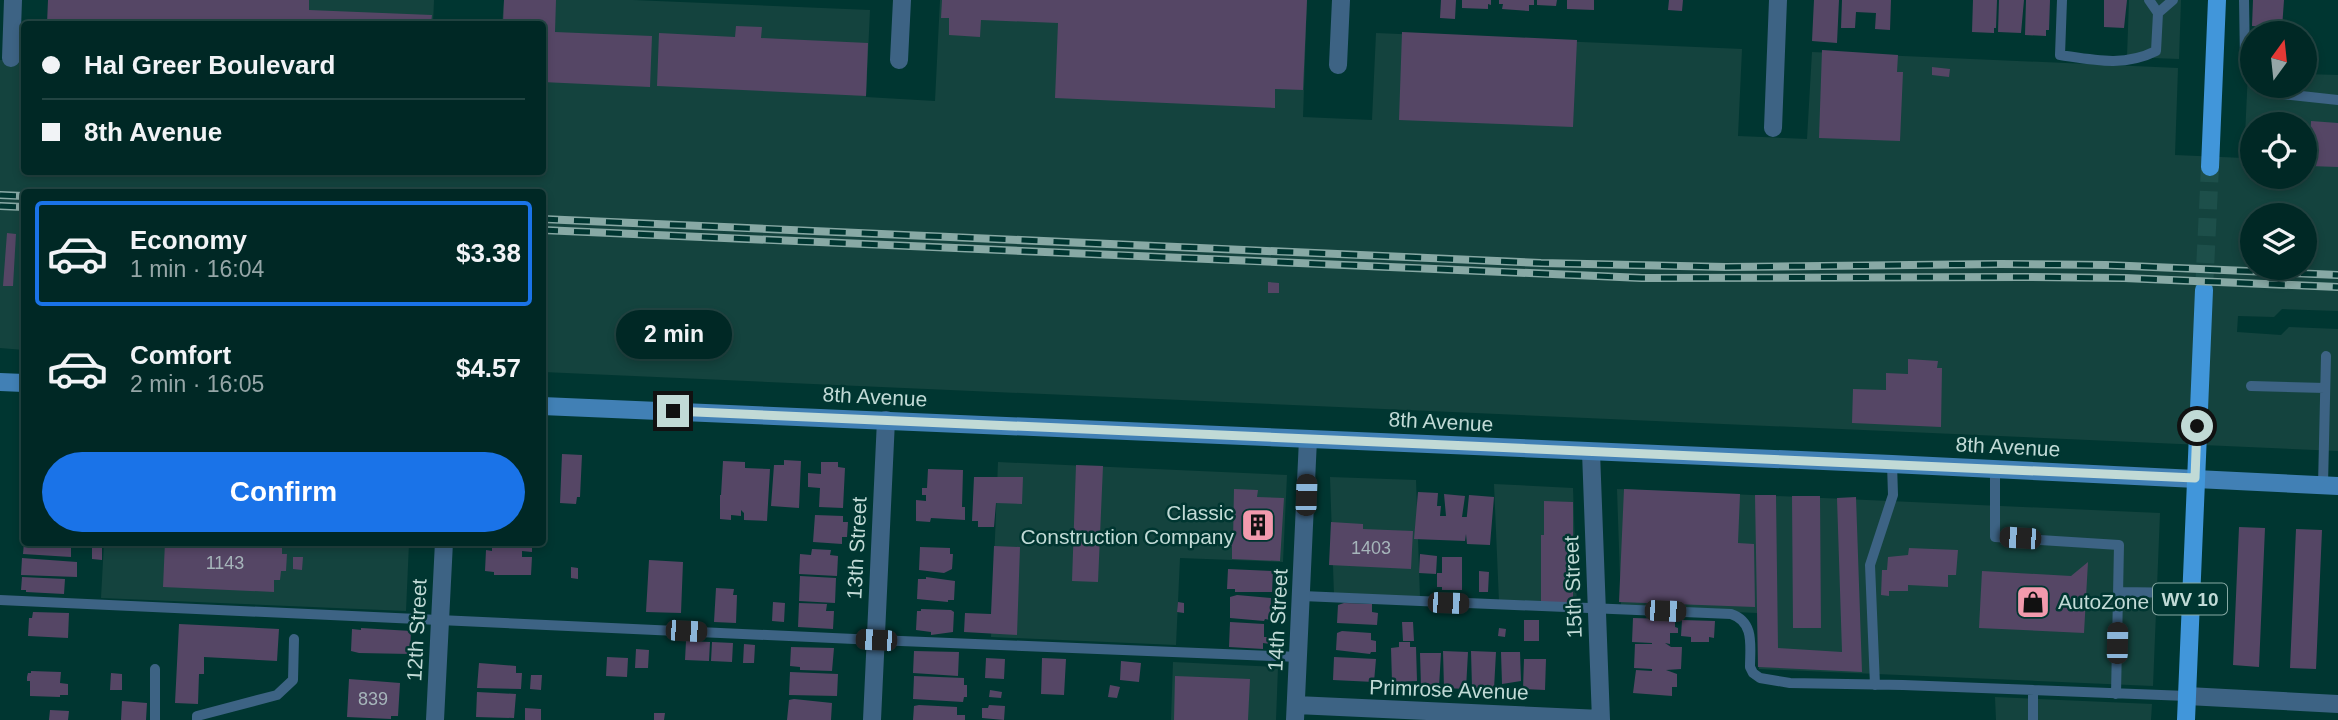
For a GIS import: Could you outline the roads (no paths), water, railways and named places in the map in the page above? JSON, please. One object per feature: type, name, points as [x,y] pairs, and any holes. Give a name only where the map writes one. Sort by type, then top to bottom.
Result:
[{"type":"main road","points":[[2210,167],[2217,0]]},
{"type":"main road","name":"WV 10","points":[[2186,720],[2204,290]]},
{"type":"main road","points":[[0,382],[21,383]]},
{"type":"main road","name":"8th Avenue","points":[[546,406],[2331,485]]},
{"type":"street","points":[[11,58],[13,0]]},
{"type":"street","points":[[899,60],[902,0]]},
{"type":"street","points":[[1338,65],[1341,0]]},
{"type":"street","points":[[1773,128],[1779,0]]},
{"type":"street","name":"13th Street","points":[[872,720],[886,420]]},
{"type":"street","name":"14th Street","points":[[1296,713],[1308,439]]},
{"type":"street","name":"15th Street","points":[[1591,452],[1601,719]]},
{"type":"street","name":"12th Street","points":[[435,720],[444,546]]},
{"type":"street","points":[[2187,696],[2338,704]]},
{"type":"street","name":"Primrose Avenue","points":[[1296,713],[1601,719]]},
{"type":"lane","points":[[2062,0],[2060,55],[2110,61],[2140,59],[2156,51],[2158,13],[2149,0]]},
{"type":"lane","points":[[2158,13],[2173,0]]},
{"type":"lane","points":[[2244,0],[2244,21]]},
{"type":"lane","points":[[2317,98],[2338,100]]},
{"type":"lane","points":[[2326,356],[2325,388],[2331,485]]},
{"type":"lane","points":[[2251,386],[2325,388]]},
{"type":"lane","points":[[1875,685],[1870,565],[1892,495],[1892,464]]},
{"type":"lane","points":[[1995,469],[1995,537],[2119,544],[2116,694]]},
{"type":"lane","points":[[2118,592],[2191,593]]},
{"type":"lane","points":[[1302,596],[1731,614],[1741,617],[1748,625],[1750,667],[1753,673],[1760,678],[1790,683],[2187,696]]},
{"type":"lane","points":[[0,600],[1299,657]]},
{"type":"lane","points":[[197,720],[197,716],[277,695],[293,680],[294,639]]},
{"type":"lane","points":[[155,669],[155,720]]},
{"type":"lane","points":[[2033,720],[2034,690]]},
{"type":"tunnel","points":[[2204,290],[2210,167]]},
{"type":"railway","points":[[0,195],[21,196]]},
{"type":"railway","points":[[0,206],[21,207]]},
{"type":"railway","points":[[546,219],[1541,263],[1726,267],[2106,265],[2338,275]]},
{"type":"railway","points":[[546,230],[1642,278],[2124,278],[2338,287]]},
{"type":"place","name":"Classic Construction Company","points":[[1258,525]]},
{"type":"place","name":"AutoZone","points":[[2033,602]]}]
